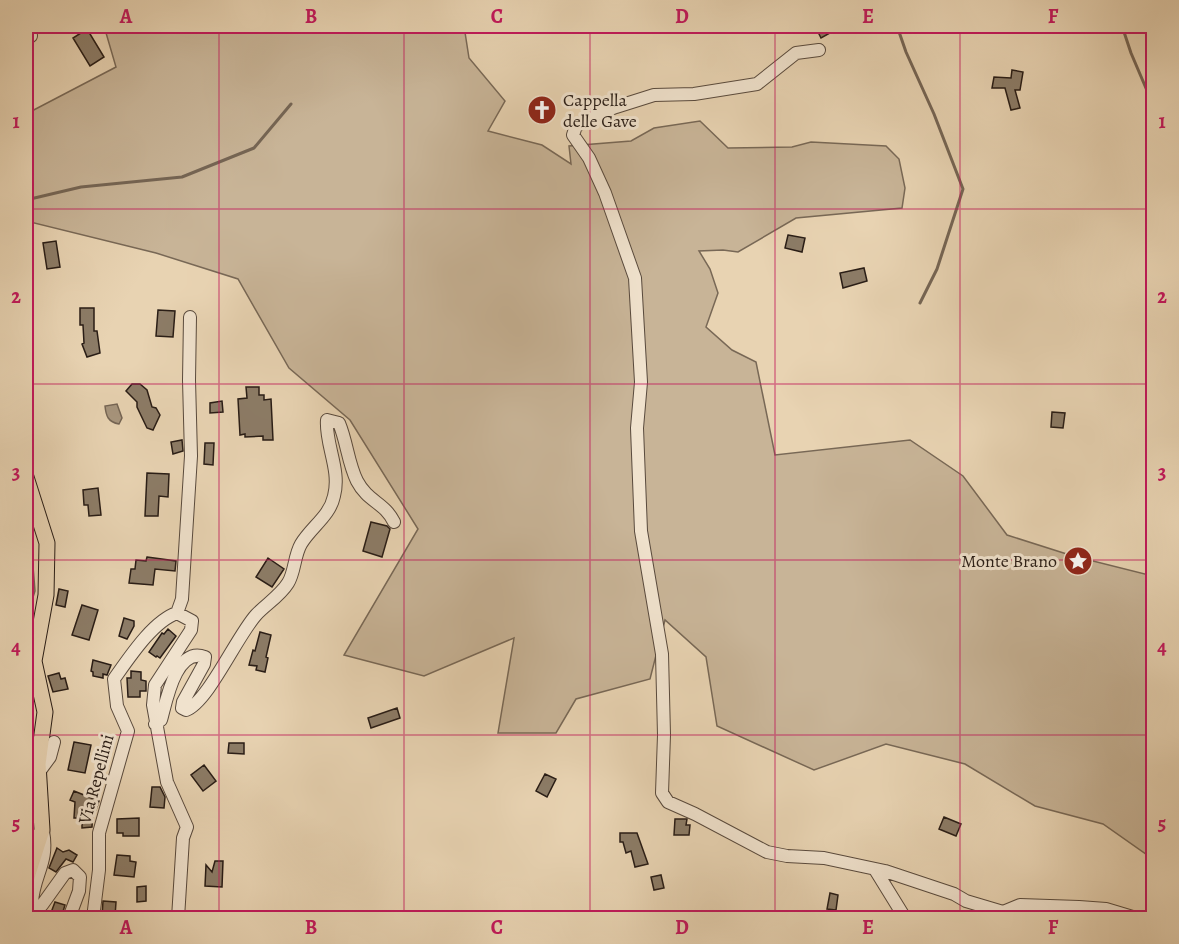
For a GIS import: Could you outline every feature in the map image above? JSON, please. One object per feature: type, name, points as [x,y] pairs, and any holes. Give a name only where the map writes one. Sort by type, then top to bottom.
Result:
[{"type":"main road","points":[[26,477],[47,543],[46,595],[34,661],[45,712],[38,764],[42,830],[26,880]]},
{"type":"street","points":[[819,50],[796,53],[757,84],[694,94],[654,95],[616,107],[583,121],[576,126],[573,135],[589,158],[605,193],[635,278],[640,330],[641,382],[637,428],[641,531],[662,654],[664,726],[662,793],[668,802],[767,852],[787,856],[824,858],[907,878],[954,894],[966,901],[1003,912],[1020,905],[1079,907],[1106,909],[1136,918]]},
{"type":"street","points":[[178,918],[183,838],[187,828],[166,782],[153,705],[155,685],[191,630],[192,621],[177,613],[182,599],[190,484],[190,317]]},
{"type":"street","points":[[155,724],[161,720],[165,700],[177,670],[192,657],[200,655],[205,657],[204,664],[183,702],[182,708],[186,710],[191,708],[204,694],[257,614],[288,582],[302,543],[322,519],[334,498],[336,486],[334,460],[326,431],[327,420],[339,423],[357,480],[368,497],[386,509],[394,522]]},
{"type":"street","name":"Via Repellini","points":[[93,918],[99,870],[99,833],[128,731],[117,706],[114,679],[132,654],[158,625],[167,616],[177,613]]},
{"type":"street","points":[[39,772],[50,757],[54,742]]},
{"type":"street","points":[[42,830],[45,844],[43,864],[32,894],[32,902],[35,907],[42,905],[65,873],[74,870],[80,877],[80,891],[69,918]]},
{"type":"street","points":[[876,871],[905,918]]},
{"type":"shaded area","points":[[104,26],[464,26],[469,58],[505,101],[488,131],[542,145],[571,164],[569,146],[631,141],[654,128],[700,121],[728,148],[792,147],[811,142],[886,146],[899,159],[905,188],[902,208],[796,218],[738,252],[699,251],[710,269],[718,293],[706,327],[732,350],[756,362],[775,455],[910,440],[963,476],[1007,535],[1073,556],[1153,576],[1153,859],[1103,824],[1035,806],[965,764],[886,744],[814,770],[717,726],[706,657],[665,620],[650,679],[576,699],[556,733],[498,733],[514,638],[424,676],[344,655],[418,529],[350,420],[289,368],[238,279],[156,253],[26,221],[26,114],[116,67]]},
{"type":"shaded area","points":[[117,404],[122,418],[119,424],[108,418],[105,406]]},
{"type":"shaded area","points":[[26,527],[32,554],[35,591],[26,619]]},
{"type":"building","points":[[815,26],[826,26],[830,33],[821,38]]},
{"type":"building","points":[[87,29],[104,57],[90,66],[73,38]]},
{"type":"building","points":[[1012,70],[1023,72],[1020,90],[1015,90],[1020,108],[1011,110],[1005,88],[992,88],[994,77],[1011,78]]},
{"type":"building","name":"Cappella delle Gave","points":[[539,99],[554,111],[549,118],[530,108]]},
{"type":"building","points":[[788,235],[805,238],[802,252],[785,248]]},
{"type":"building","points":[[56,241],[60,267],[47,269],[43,243]]},
{"type":"building","points":[[864,268],[867,281],[843,288],[840,273]]},
{"type":"building","points":[[80,308],[94,308],[94,331],[97,331],[100,353],[87,357],[82,344],[84,343],[83,325],[80,325]]},
{"type":"building","points":[[158,310],[175,311],[173,337],[156,336]]},
{"type":"building","points":[[132,384],[140,384],[147,390],[152,407],[156,408],[160,415],[153,430],[147,428],[137,402],[126,391]]},
{"type":"building","points":[[246,387],[259,387],[259,395],[264,395],[264,400],[271,399],[273,440],[263,440],[263,436],[240,435],[238,399],[247,398]]},
{"type":"building","points":[[222,401],[223,412],[210,413],[210,403]]},
{"type":"building","points":[[1052,412],[1065,413],[1063,428],[1051,427]]},
{"type":"building","points":[[182,440],[183,451],[173,454],[171,442]]},
{"type":"building","points":[[205,443],[214,443],[213,465],[204,464]]},
{"type":"building","points":[[147,473],[169,474],[168,497],[159,496],[158,516],[145,516]]},
{"type":"building","points":[[98,488],[101,515],[89,516],[88,505],[84,505],[83,490]]},
{"type":"building","points":[[371,522],[390,529],[382,557],[363,551]]},
{"type":"building","points":[[147,557],[176,561],[175,571],[155,569],[153,585],[129,583],[131,569],[135,569],[136,560],[146,561]]},
{"type":"building","points":[[268,558],[284,569],[272,587],[256,577]]},
{"type":"building","points":[[59,589],[68,591],[65,607],[56,605]]},
{"type":"building","points":[[82,605],[98,610],[89,640],[72,635]]},
{"type":"building","points":[[124,618],[134,621],[134,626],[127,639],[119,636]]},
{"type":"building","points":[[168,629],[176,636],[160,658],[156,657],[149,652],[162,633],[164,634]]},
{"type":"building","points":[[260,632],[271,635],[265,672],[256,670],[257,666],[249,665]]},
{"type":"building","points":[[93,660],[111,665],[107,675],[103,674],[103,678],[93,676],[91,671]]},
{"type":"building","points":[[131,671],[141,672],[141,680],[146,681],[146,691],[140,691],[140,697],[128,697],[127,678],[131,678]]},
{"type":"building","points":[[59,673],[61,679],[65,678],[68,689],[53,692],[48,676]]},
{"type":"building","points":[[397,708],[400,718],[371,728],[368,718]]},
{"type":"building","points":[[74,742],[91,745],[85,773],[68,770]]},
{"type":"building","points":[[229,743],[244,743],[244,754],[228,753]]},
{"type":"building","points":[[204,765],[216,781],[203,791],[191,775]]},
{"type":"building","points":[[545,774],[556,779],[547,797],[536,791]]},
{"type":"building","points":[[152,787],[160,787],[165,797],[164,808],[150,807]]},
{"type":"building","points":[[74,791],[99,801],[96,810],[93,809],[92,827],[82,828],[82,818],[74,818],[75,802],[70,800]]},
{"type":"building","points":[[944,817],[961,824],[956,836],[939,829]]},
{"type":"building","points":[[139,818],[139,836],[123,836],[123,833],[117,833],[117,819]]},
{"type":"building","points":[[675,819],[687,819],[686,825],[690,825],[689,835],[674,835]]},
{"type":"building","points":[[620,833],[637,833],[648,864],[635,867],[631,851],[626,853],[623,842],[620,842]]},
{"type":"building","points":[[57,848],[63,852],[69,850],[77,855],[73,862],[66,859],[56,872],[49,868]]},
{"type":"building","points":[[117,855],[130,856],[130,861],[136,862],[134,877],[114,875]]},
{"type":"building","points":[[215,861],[223,861],[222,887],[205,886],[206,865],[212,872]]},
{"type":"building","points":[[661,875],[664,888],[654,890],[651,877]]},
{"type":"building","points":[[146,886],[146,901],[137,902],[137,887]]},
{"type":"building","points":[[830,893],[838,895],[836,910],[827,909]]},
{"type":"building","points":[[103,901],[116,902],[115,917],[102,917]]},
{"type":"building","points":[[55,902],[65,905],[61,918],[49,918]]},
{"type":"waterway","points":[[897,26],[963,189],[937,269],[920,303]]},
{"type":"waterway","points":[[1122,26],[1154,107]]},
{"type":"waterway","points":[[26,200],[81,187],[182,177],[254,148],[291,104]]},
{"type":"place","name":"Cappella delle Gave","points":[[542,110]]},
{"type":"place","name":"Monte Brano","points":[[1078,561]]}]
